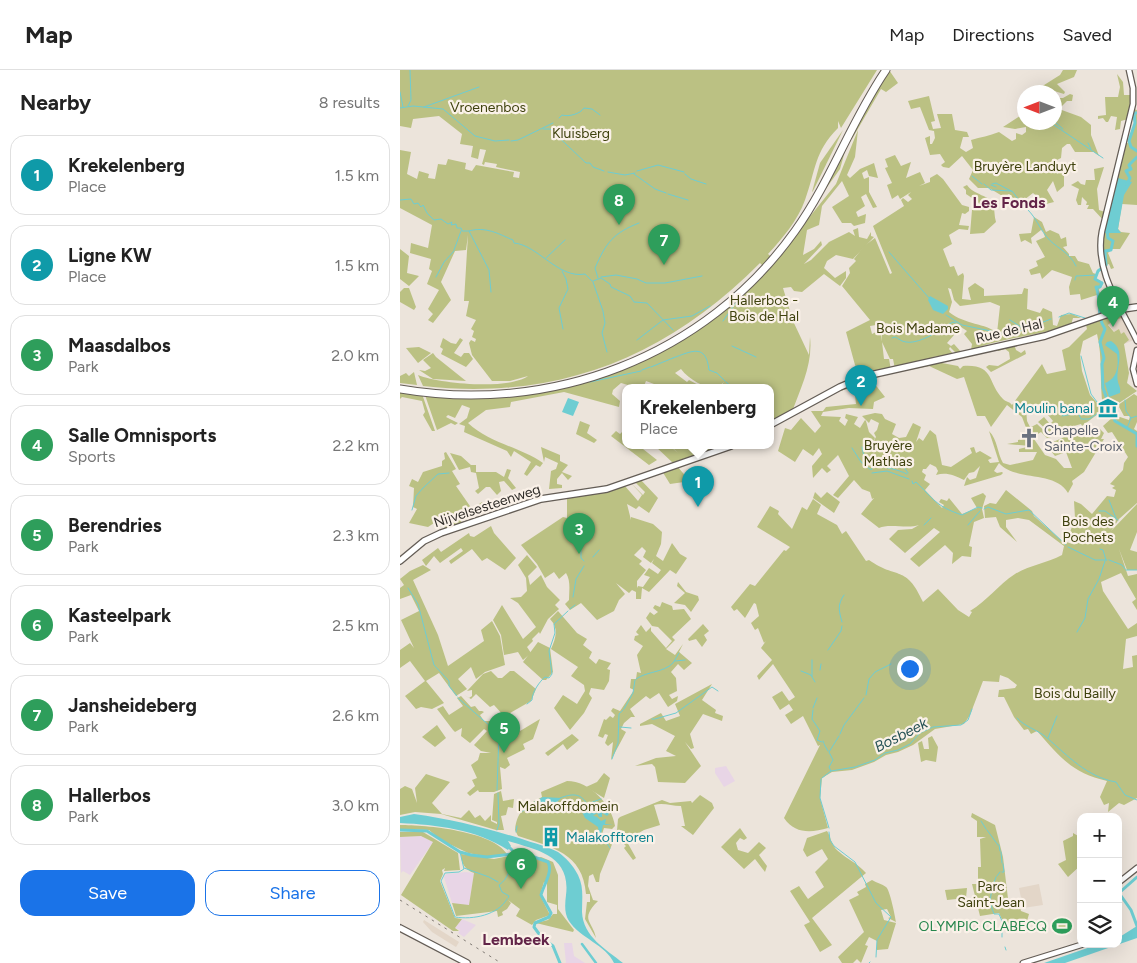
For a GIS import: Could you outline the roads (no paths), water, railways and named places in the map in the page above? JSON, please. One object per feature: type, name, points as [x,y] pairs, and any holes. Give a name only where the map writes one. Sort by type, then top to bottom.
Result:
[{"type":"highway","points":[[400,385],[466,392],[512,390],[546,385],[581,377],[624,362],[686,329],[737,290],[764,262],[791,229],[818,186],[855,112],[880,70]]},
{"type":"highway","points":[[400,390],[440,395],[481,396],[553,388],[626,366],[688,333],[740,293],[785,245],[814,202],[853,124],[886,70]]},
{"type":"main road","points":[[1129,70],[1133,102],[1102,231],[1100,250],[1103,267],[1119,311],[1137,341]]},
{"type":"main road","name":"Rue de Hal","points":[[774,423],[839,388],[866,376],[1040,337],[1137,307]]},
{"type":"main road","points":[[1137,350],[1133,372],[1137,384]]},
{"type":"main road","name":"Nijvelsesteenweg","points":[[400,561],[424,541],[438,534],[541,499],[607,490],[723,449]]},
{"type":"main road","points":[[1122,879],[1137,868]]},
{"type":"main road","points":[[400,928],[467,963]]},
{"type":"main road","points":[[1023,963],[1077,946]]},
{"type":"water","points":[[1118,178],[1132,182],[1124,195],[1118,229],[1121,233],[1103,233]]},
{"type":"water","points":[[930,296],[948,306],[948,309],[943,314],[933,310],[928,300]]},
{"type":"water","points":[[1111,341],[1116,345],[1119,355],[1117,377],[1120,393],[1109,397],[1105,383],[1115,375],[1118,363],[1117,354],[1105,345]]},
{"type":"water","points":[[568,398],[579,402],[573,416],[562,412]]},
{"type":"water","points":[[543,797],[561,798],[554,805],[540,802],[520,813],[530,804]]},
{"type":"water","points":[[601,803],[609,814],[607,816],[602,813],[602,817],[599,817],[597,813],[593,816],[601,821],[606,819],[605,824],[613,825],[603,825],[601,834],[598,827],[585,818],[582,812],[585,804],[593,808],[594,804]]},
{"type":"water","points":[[414,814],[441,818],[509,835],[558,852],[572,865],[580,880],[583,921],[586,929],[597,942],[623,963],[614,963],[605,951],[569,921],[565,905],[566,882],[563,871],[558,863],[550,857],[508,841],[511,846],[508,850],[483,837],[456,829],[400,823],[400,817]]},
{"type":"water","points":[[1137,926],[1137,938],[1122,943],[1122,935]]},
{"type":"water","points":[[1087,948],[1108,948],[1065,963],[1044,963]]},
{"type":"waterway","points":[[408,106],[411,100],[410,70]]},
{"type":"waterway","points":[[424,107],[479,87]]},
{"type":"waterway","points":[[400,92],[403,107]]},
{"type":"waterway","points":[[400,108],[413,106],[443,109],[475,136],[495,141],[509,140]]},
{"type":"waterway","points":[[559,118],[562,115],[568,116],[577,113],[584,108],[592,109],[600,115]]},
{"type":"waterway","points":[[1137,113],[1134,113],[1135,123],[1129,141],[1131,147],[1137,151]]},
{"type":"waterway","points":[[511,141],[518,140],[553,123]]},
{"type":"waterway","points":[[543,129],[550,129],[586,163],[590,163],[593,167],[604,171]]},
{"type":"waterway","points":[[1061,130],[1103,158]]},
{"type":"waterway","points":[[1088,143],[1091,149]]},
{"type":"waterway","points":[[1127,184],[1130,178],[1126,171],[1131,169],[1129,165],[1137,157]]},
{"type":"waterway","points":[[637,171],[658,165],[684,172]]},
{"type":"waterway","points":[[608,172],[625,175],[635,173]]},
{"type":"waterway","points":[[634,174],[655,189],[666,193]]},
{"type":"waterway","points":[[685,174],[691,179],[706,184]]},
{"type":"waterway","points":[[972,176],[982,184]]},
{"type":"waterway","points":[[992,184],[996,183],[1011,191]]},
{"type":"waterway","points":[[984,184],[991,190],[1012,191],[1026,209]]},
{"type":"waterway","points":[[991,185],[996,187]]},
{"type":"waterway","points":[[668,194],[688,200]]},
{"type":"waterway","points":[[400,200],[411,199],[414,204],[418,203],[421,207],[423,205],[427,213],[434,220],[441,219],[448,224],[452,222],[451,225],[456,224],[457,228],[461,228],[462,231],[468,231]]},
{"type":"waterway","points":[[1028,210],[1046,236],[1066,253],[1076,266]]},
{"type":"waterway","points":[[598,278],[595,268],[607,245],[617,235],[639,223]]},
{"type":"waterway","points":[[469,231],[481,229],[502,235],[513,240],[514,243],[531,249],[566,272],[585,274],[592,281]]},
{"type":"waterway","points":[[1107,229],[1108,238],[1113,241],[1111,250],[1105,251],[1106,265],[1098,271],[1095,279],[1102,283],[1100,287],[1096,287],[1102,324],[1105,329],[1100,342],[1104,358],[1102,364],[1103,388],[1115,421],[1137,434]]},
{"type":"waterway","points":[[454,250],[461,231]]},
{"type":"waterway","points":[[469,231],[489,270],[491,292]]},
{"type":"waterway","points":[[546,258],[565,240]]},
{"type":"waterway","points":[[436,277],[444,262],[454,251]]},
{"type":"waterway","points":[[889,252],[929,298]]},
{"type":"waterway","points":[[562,271],[568,289],[559,308],[563,329]]},
{"type":"waterway","points":[[601,277],[616,275],[637,279],[646,283],[665,283],[702,276]]},
{"type":"waterway","points":[[1075,280],[1076,276],[1097,275]]},
{"type":"waterway","points":[[593,281],[601,278],[610,284],[611,287],[630,296],[634,302],[647,303],[673,330]]},
{"type":"waterway","points":[[593,282],[603,311],[605,323],[602,333],[607,352]]},
{"type":"waterway","points":[[723,321],[740,297]]},
{"type":"waterway","points":[[637,340],[663,320],[692,316],[710,306]]},
{"type":"waterway","points":[[1059,317],[1069,313],[1085,318]]},
{"type":"waterway","points":[[1095,316],[1099,314]]},
{"type":"waterway","points":[[946,315],[962,325],[1010,335],[1051,319]]},
{"type":"waterway","points":[[1010,320],[1024,329]]},
{"type":"waterway","points":[[942,328],[953,322],[956,323]]},
{"type":"waterway","points":[[892,338],[895,337],[905,342],[914,342],[928,337],[939,330]]},
{"type":"waterway","points":[[732,346],[756,357]]},
{"type":"waterway","points":[[673,358],[686,353],[701,352],[705,356],[709,370],[717,373],[725,381]]},
{"type":"waterway","points":[[1062,416],[1078,413],[1081,419],[1089,419],[1103,410],[1091,394],[1081,356]]},
{"type":"waterway","points":[[651,367],[673,358]]},
{"type":"waterway","points":[[642,370],[650,367]]},
{"type":"waterway","points":[[590,382],[641,371]]},
{"type":"waterway","points":[[1125,400],[1126,411],[1131,418],[1127,428],[1129,430]]},
{"type":"waterway","points":[[1131,418],[1137,416]]},
{"type":"waterway","points":[[1137,435],[1137,446]]},
{"type":"waterway","points":[[852,448],[861,462],[871,470],[874,465],[864,457],[862,447]]},
{"type":"waterway","points":[[876,465],[907,474]]},
{"type":"waterway","points":[[904,467],[908,473]]},
{"type":"waterway","points":[[872,473],[887,471],[909,479]]},
{"type":"waterway","points":[[412,510],[416,496],[423,488],[438,474],[449,473]]},
{"type":"waterway","points":[[912,481],[913,484],[916,482],[940,505],[953,512],[962,515],[978,507],[982,508]]},
{"type":"waterway","points":[[1109,500],[1116,518]]},
{"type":"waterway","points":[[984,509],[988,507],[1006,514],[1029,510],[1066,545]]},
{"type":"waterway","points":[[968,525],[980,511]]},
{"type":"waterway","points":[[1099,511],[1105,511],[1118,520]]},
{"type":"waterway","points":[[924,525],[931,518]]},
{"type":"waterway","points":[[1068,547],[1095,560],[1107,560]]},
{"type":"waterway","points":[[581,548],[581,558],[584,561]]},
{"type":"waterway","points":[[1100,549],[1103,550],[1106,560]]},
{"type":"waterway","points":[[593,557],[599,550]]},
{"type":"waterway","points":[[1109,560],[1122,565],[1125,569]]},
{"type":"waterway","points":[[1077,632],[1085,618],[1088,599],[1099,579],[1105,561]]},
{"type":"waterway","points":[[573,597],[576,579],[584,566]]},
{"type":"waterway","points":[[1126,570],[1137,570]]},
{"type":"waterway","points":[[408,588],[418,604],[434,665],[449,681],[449,686],[457,696]]},
{"type":"waterway","points":[[842,622],[839,608],[844,595]]},
{"type":"waterway","points":[[570,609],[575,605]]},
{"type":"waterway","points":[[527,704],[532,700],[535,690],[541,681],[545,677],[549,678],[552,674],[549,651],[555,633],[554,624],[568,611]]},
{"type":"waterway","points":[[828,650],[841,631],[842,626]]},
{"type":"waterway","points":[[636,679],[669,666],[679,653]]},
{"type":"waterway","points":[[675,661],[685,660]]},
{"type":"waterway","points":[[812,660],[812,676]]},
{"type":"waterway","points":[[820,670],[821,664]]},
{"type":"waterway","points":[[866,695],[869,679],[875,672],[891,664]]},
{"type":"waterway","points":[[801,671],[811,675],[815,682]]},
{"type":"waterway","points":[[624,709],[633,693],[635,680]]},
{"type":"waterway","points":[[655,719],[676,713],[712,687],[718,691]]},
{"type":"waterway","points":[[458,698],[499,734],[497,790]]},
{"type":"waterway","points":[[813,708],[817,698]]},
{"type":"waterway","points":[[840,734],[844,725],[864,698]]},
{"type":"waterway","name":"Bosbeek","points":[[831,771],[855,767],[875,760],[885,753],[898,750],[910,744],[920,733],[933,727],[961,725],[968,720],[972,709]]},
{"type":"waterway","points":[[612,759],[618,743],[619,714],[623,710]]},
{"type":"waterway","points":[[813,710],[812,719],[820,731],[817,740],[822,742]]},
{"type":"waterway","points":[[1048,738],[1057,716]]},
{"type":"waterway","points":[[499,734],[506,717]]},
{"type":"waterway","points":[[1017,718],[1046,737],[1078,765],[1096,776],[1116,782],[1125,795],[1137,800]]},
{"type":"waterway","points":[[620,727],[631,728]]},
{"type":"waterway","points":[[822,778],[831,771],[829,767],[833,760],[829,752],[839,736]]},
{"type":"waterway","points":[[824,744],[828,751]]},
{"type":"waterway","points":[[821,779],[820,798],[829,828]]},
{"type":"waterway","points":[[497,830],[499,824],[498,793]]},
{"type":"waterway","points":[[560,798],[575,795],[581,797],[587,804],[601,799]]},
{"type":"waterway","points":[[981,821],[986,829]]},
{"type":"waterway","points":[[516,832],[517,826]]},
{"type":"waterway","points":[[400,830],[427,831],[460,852],[471,855],[487,857],[513,854]]},
{"type":"waterway","points":[[987,830],[998,845]]},
{"type":"waterway","points":[[829,832],[830,840],[834,846],[855,862],[876,903],[891,917],[877,940],[876,957]]},
{"type":"waterway","points":[[601,834],[610,848]]},
{"type":"waterway","points":[[999,845],[1000,851]]},
{"type":"waterway","points":[[510,848],[515,853]]},
{"type":"waterway","points":[[460,852],[464,869],[459,872],[445,873],[441,881],[455,917],[469,918],[491,913],[498,909],[507,899]]},
{"type":"waterway","points":[[1001,852],[1002,863]]},
{"type":"waterway","points":[[508,898],[509,896],[502,892],[499,885],[509,872],[510,855]]},
{"type":"waterway","points":[[534,857],[548,862],[549,874],[541,895],[551,913],[549,917],[535,923],[534,927],[542,938],[553,946],[560,963]]},
{"type":"waterway","points":[[1002,872],[1004,872],[1003,864]]},
{"type":"waterway","points":[[464,868],[498,882]]},
{"type":"waterway","points":[[997,876],[1000,872]]},
{"type":"waterway","points":[[992,888],[996,877]]},
{"type":"waterway","points":[[1137,877],[1119,893],[1131,910],[1137,926]]},
{"type":"waterway","points":[[992,891],[991,905],[994,914],[999,914],[1002,921],[1002,937]]},
{"type":"waterway","points":[[582,944],[596,963]]},
{"type":"railway","points":[[400,900],[501,963]]},
{"type":"place","name":"Hallerbos","points":[[619,225]]},
{"type":"place","name":"Jansheideberg","points":[[664,265]]},
{"type":"place","name":"Salle Omnisports","points":[[1113,327]]},
{"type":"place","name":"Ligne KW","points":[[861,406]]},
{"type":"place","name":"Moulin banal","points":[[1108,408]]},
{"type":"place","name":"Chapelle Sainte-Croix","points":[[1029,438]]},
{"type":"place","name":"Krekelenberg","points":[[698,507]]},
{"type":"place","name":"Maasdalbos","points":[[579,554]]},
{"type":"place","name":"Berendries","points":[[504,753]]},
{"type":"place","name":"Malakofftoren","points":[[551,837]]},
{"type":"place","name":"Kasteelpark","points":[[521,889]]},
{"type":"place","name":"OLYMPIC CLABECQ","points":[[1062,926]]},
{"type":"district","name":"Les Fonds","points":[[1009,202]]},
{"type":"district","name":"Lembeek","points":[[516,939]]},
{"type":"park label","name":"Vroenenbos","points":[[488,107]]},
{"type":"park label","name":"Kluisberg","points":[[581,133]]},
{"type":"park label","name":"Bruyère Landuyt","points":[[1025,166]]},
{"type":"park label","name":"Hallerbos - Bois de Hal","points":[[764,308]]},
{"type":"park label","name":"Bois Madame","points":[[918,328]]},
{"type":"park label","name":"Bruyère Mathias","points":[[888,454]]},
{"type":"park label","name":"Bois des Pochets","points":[[1088,530]]},
{"type":"park label","name":"Bois du Bailly","points":[[1075,693]]},
{"type":"park label","name":"Malakoffdomein","points":[[568,806]]},
{"type":"park label","name":"Parc Saint-Jean","points":[[991,894]]}]
